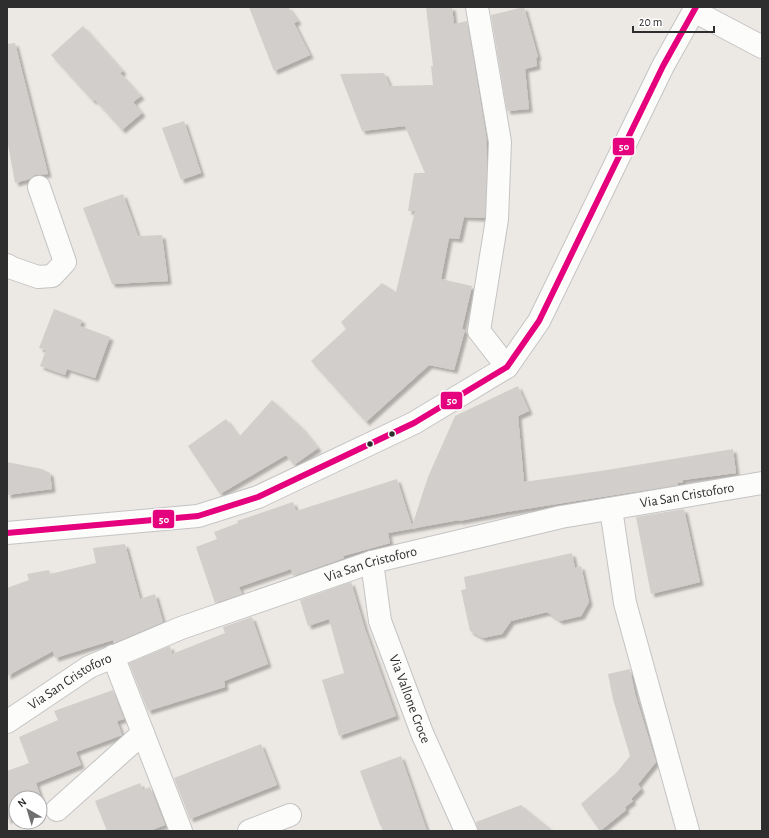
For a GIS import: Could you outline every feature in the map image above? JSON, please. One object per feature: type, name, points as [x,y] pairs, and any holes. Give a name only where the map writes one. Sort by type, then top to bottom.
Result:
[{"type":"street","points":[[477,7],[500,142],[497,219],[479,331],[507,367]]},
{"type":"street","points":[[7,533],[198,516],[258,497],[414,423],[507,367],[540,321],[662,66],[695,9],[762,47]]},
{"type":"street","points":[[7,265],[38,277],[52,276],[64,262],[39,187]]},
{"type":"street","name":"Via San Cristoforo","points":[[7,722],[89,667],[113,656],[181,628],[372,562],[561,517],[762,483]]},
{"type":"street","points":[[611,509],[625,604],[688,831]]},
{"type":"street","name":"Via Vallone Croce","points":[[372,562],[380,621],[422,733],[466,831]]},
{"type":"street","points":[[113,656],[181,831]]},
{"type":"street","points":[[57,810],[143,733]]},
{"type":"street","points":[[249,831],[290,816]]},
{"type":"building","points":[[249,7],[288,7],[298,21],[294,23],[310,55],[274,71]]},
{"type":"building","points":[[426,7],[452,7],[454,24],[467,21],[486,135],[487,164],[485,218],[464,217],[459,239],[449,238],[441,279],[472,286],[462,329],[465,330],[454,370],[429,365],[366,422],[311,361],[346,329],[341,322],[382,283],[396,292],[415,211],[408,211],[414,173],[425,173],[405,126],[362,131],[340,74],[384,73],[390,86],[433,85],[431,66],[433,66]]},
{"type":"building","points":[[524,7],[538,57],[536,58],[537,66],[525,69],[529,109],[507,111],[491,15]]},
{"type":"building","points":[[83,26],[123,71],[120,73],[141,96],[133,102],[142,113],[122,130],[51,55]]},
{"type":"building","points":[[15,43],[48,174],[35,175],[29,179],[15,183],[7,139],[7,44]]},
{"type":"building","points":[[184,121],[201,173],[181,180],[162,128]]},
{"type":"building","points":[[123,194],[138,236],[162,235],[168,281],[112,284],[83,208]]},
{"type":"building","points":[[54,309],[82,320],[80,326],[110,337],[95,378],[67,369],[65,375],[40,366],[46,350],[39,348]]},
{"type":"building","points":[[518,386],[529,411],[518,416],[524,482],[733,449],[736,473],[683,480],[683,482],[677,483],[678,485],[506,512],[388,533],[390,543],[343,556],[344,558],[293,576],[291,569],[239,587],[242,594],[215,603],[196,547],[217,539],[214,532],[238,523],[237,521],[293,502],[296,511],[397,479],[412,526],[428,477],[455,416]]},
{"type":"building","points":[[272,400],[301,427],[318,448],[294,465],[286,455],[220,494],[188,446],[226,419],[239,437]]},
{"type":"building","points":[[7,462],[42,469],[50,473],[52,489],[7,495]]},
{"type":"building","points":[[684,509],[700,582],[651,594],[636,517]]},
{"type":"building","points":[[125,544],[140,599],[155,594],[163,622],[114,643],[113,640],[55,658],[53,651],[7,676],[7,588],[29,580],[27,574],[49,570],[50,574],[96,563],[93,548]]},
{"type":"building","points":[[572,553],[575,568],[581,566],[589,602],[581,616],[560,621],[547,612],[511,621],[502,634],[483,638],[470,631],[461,590],[466,589],[464,577]]},
{"type":"building","points":[[351,582],[365,629],[396,716],[339,736],[322,680],[344,673],[329,619],[308,626],[300,600]]},
{"type":"building","points":[[252,617],[268,664],[224,681],[225,687],[148,711],[129,663],[170,646],[172,654],[225,633],[223,627]]},
{"type":"building","points":[[630,669],[635,694],[656,762],[638,784],[641,789],[631,799],[633,801],[625,807],[626,810],[600,831],[581,804],[617,772],[630,756],[613,699],[608,674]]},
{"type":"building","points":[[113,690],[124,719],[117,721],[122,735],[76,752],[81,765],[36,783],[38,790],[8,790],[7,820],[7,771],[29,763],[19,737],[58,720],[54,711]]},
{"type":"building","points":[[261,744],[277,785],[190,819],[174,778]]},
{"type":"building","points":[[401,756],[427,831],[383,831],[360,771]]},
{"type":"building","points":[[140,783],[143,790],[150,787],[165,825],[149,831],[107,831],[95,801]]},
{"type":"building","points":[[521,805],[553,831],[478,831],[476,822]]},
{"type":"transit line","name":"50","points":[[7,533],[198,516],[258,497],[414,423],[507,367],[539,321],[663,66],[696,7]]}]
